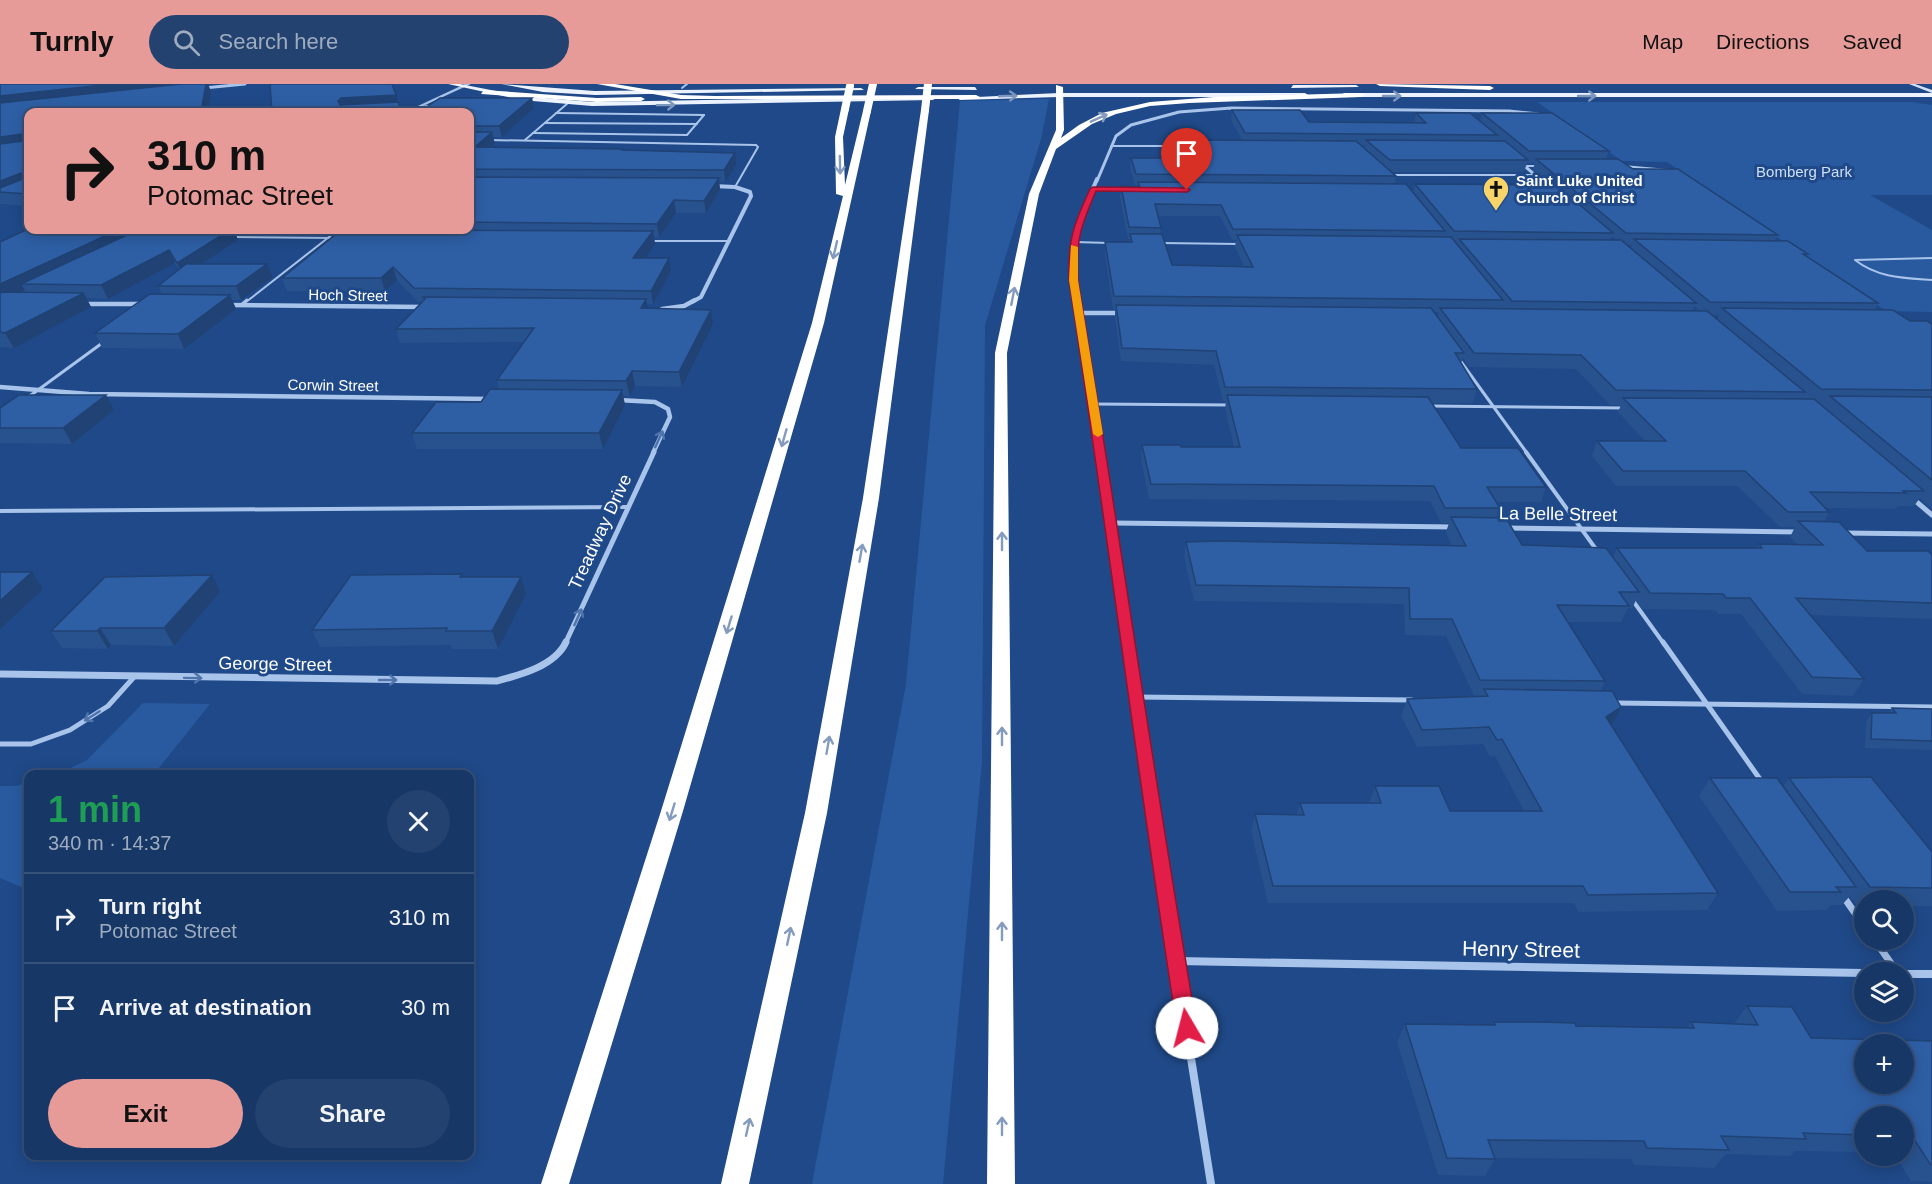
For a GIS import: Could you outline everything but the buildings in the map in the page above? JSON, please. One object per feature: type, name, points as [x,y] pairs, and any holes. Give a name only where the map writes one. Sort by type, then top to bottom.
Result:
[{"type":"highway","points":[[543,90],[575,84]]},
{"type":"highway","points":[[601,84],[651,93],[715,98],[976,97]]},
{"type":"highway","points":[[555,1184],[741,584],[818,323],[873,84]]},
{"type":"highway","points":[[735,1184],[816,813],[871,498],[928,84]]},
{"type":"highway","points":[[1380,84],[1490,88]]},
{"type":"highway","points":[[482,96],[638,100],[648,98],[653,89],[645,85]]},
{"type":"highway","points":[[645,85],[753,92]]},
{"type":"highway","points":[[841,221],[839,137],[850,85]]},
{"type":"highway","points":[[1002,1184],[1002,353],[1034,194],[1060,130],[1059,91]]},
{"type":"highway","points":[[1051,151],[1084,125],[1112,112],[1136,106],[1215,99],[1361,96]]},
{"type":"main road","points":[[451,84],[466,86],[482,96],[568,103],[662,105],[976,97],[1059,91],[1227,87]]},
{"type":"main road","points":[[504,84],[543,90],[651,93],[753,92],[781,89],[989,88]]},
{"type":"main road","points":[[1911,84],[1932,94]]},
{"type":"main road","points":[[1286,87],[1697,88],[1932,94]]},
{"type":"main road","points":[[1024,88],[1059,91],[1361,96],[1932,94]]},
{"type":"main road","points":[[416,108],[452,102]]},
{"type":"street","points":[[198,89],[245,84]]},
{"type":"street","points":[[416,108],[466,86]]},
{"type":"street","points":[[1211,1184],[1153,820],[1112,523],[1078,313],[1074,280],[1075,231],[1116,136],[1131,125],[1179,112],[1232,108],[1509,111],[1550,115]]},
{"type":"street","points":[[1458,110],[1466,117]]},
{"type":"street","points":[[1516,158],[1555,192],[1544,192]]},
{"type":"street","points":[[651,309],[684,306],[702,297],[730,241],[751,196],[750,192],[735,187],[712,186]]},
{"type":"street","points":[[1093,189],[1140,189]]},
{"type":"street","points":[[71,303],[146,304]]},
{"type":"street","name":"Hoch Street","points":[[219,305],[436,308]]},
{"type":"street","points":[[1078,313],[1125,313]]},
{"type":"street","name":"Corwin Street","points":[[0,387],[89,394],[500,399]]},
{"type":"street","name":"Treadway Drive","points":[[546,664],[563,649],[670,417],[665,407],[641,401],[606,400]]},
{"type":"street","points":[[1906,493],[1932,515]]},
{"type":"street","points":[[1112,523],[1464,527]]},
{"type":"street","name":"La Belle Street","points":[[1499,528],[1807,532]]},
{"type":"street","points":[[1841,533],[1932,534]]},
{"type":"street","name":"George Street","points":[[0,674],[497,681],[526,674],[546,664]]},
{"type":"street","name":"Henry Street","points":[[1177,961],[1854,973]]},
{"type":"street","points":[[1914,974],[1932,974]]},
{"type":"lane","points":[[524,141],[568,103]]},
{"type":"lane","points":[[533,133],[687,135],[704,115],[556,113]]},
{"type":"lane","points":[[545,123],[697,124]]},
{"type":"lane","points":[[574,141],[581,134]]},
{"type":"lane","points":[[671,143],[677,135]]},
{"type":"lane","points":[[480,140],[756,145],[758,147],[735,187]]},
{"type":"lane","points":[[1111,146],[1181,146]]},
{"type":"lane","points":[[1524,165],[1547,165]]},
{"type":"lane","points":[[1615,166],[1654,167],[1672,171]]},
{"type":"lane","points":[[1393,182],[1385,175],[1535,175]]},
{"type":"lane","points":[[241,305],[333,234]]},
{"type":"lane","points":[[222,237],[339,238]]},
{"type":"lane","points":[[648,240],[730,241]]},
{"type":"lane","points":[[1074,242],[1121,243]]},
{"type":"lane","points":[[1156,243],[1239,244]]},
{"type":"lane","points":[[1932,258],[1855,260],[1863,268],[1876,273],[1901,278],[1932,280]]},
{"type":"lane","points":[[18,404],[110,338]]},
{"type":"lane","points":[[1454,352],[1602,558]]},
{"type":"lane","points":[[1093,404],[1234,405]]},
{"type":"lane","points":[[1423,406],[1634,408]]},
{"type":"lane","points":[[0,510],[628,507]]},
{"type":"lane","points":[[1630,597],[1768,791]]},
{"type":"lane","points":[[0,744],[31,744],[70,730],[108,706],[135,676]]},
{"type":"lane","points":[[1136,697],[1421,700]]},
{"type":"lane","points":[[1611,703],[1932,707]]},
{"type":"lane","points":[[1837,888],[1854,912]]},
{"type":"green space","points":[[1049,99],[1041,139],[985,325],[982,762],[943,1184],[812,1184],[906,684],[960,101]]},
{"type":"green space","name":"Bomberg Park","points":[[1537,102],[1912,102],[1932,105],[1932,195],[1870,195],[1932,230],[1932,312],[1886,311],[1667,162],[1622,161]]},
{"type":"green space","points":[[143,703],[210,704],[157,770],[66,770],[87,760]]},
{"type":"green space","points":[[24,784],[24,888],[0,878],[0,786]]},
{"type":"slow traffic","points":[[1074,247],[1072,255],[1074,280],[1098,434]]},
{"type":"place","name":"Saint Luke United Church of Christ","points":[[1496,212]]},
{"type":"route","points":[[1187,190],[1093,189],[1075,231],[1072,255],[1153,820],[1187,1028]]}]
